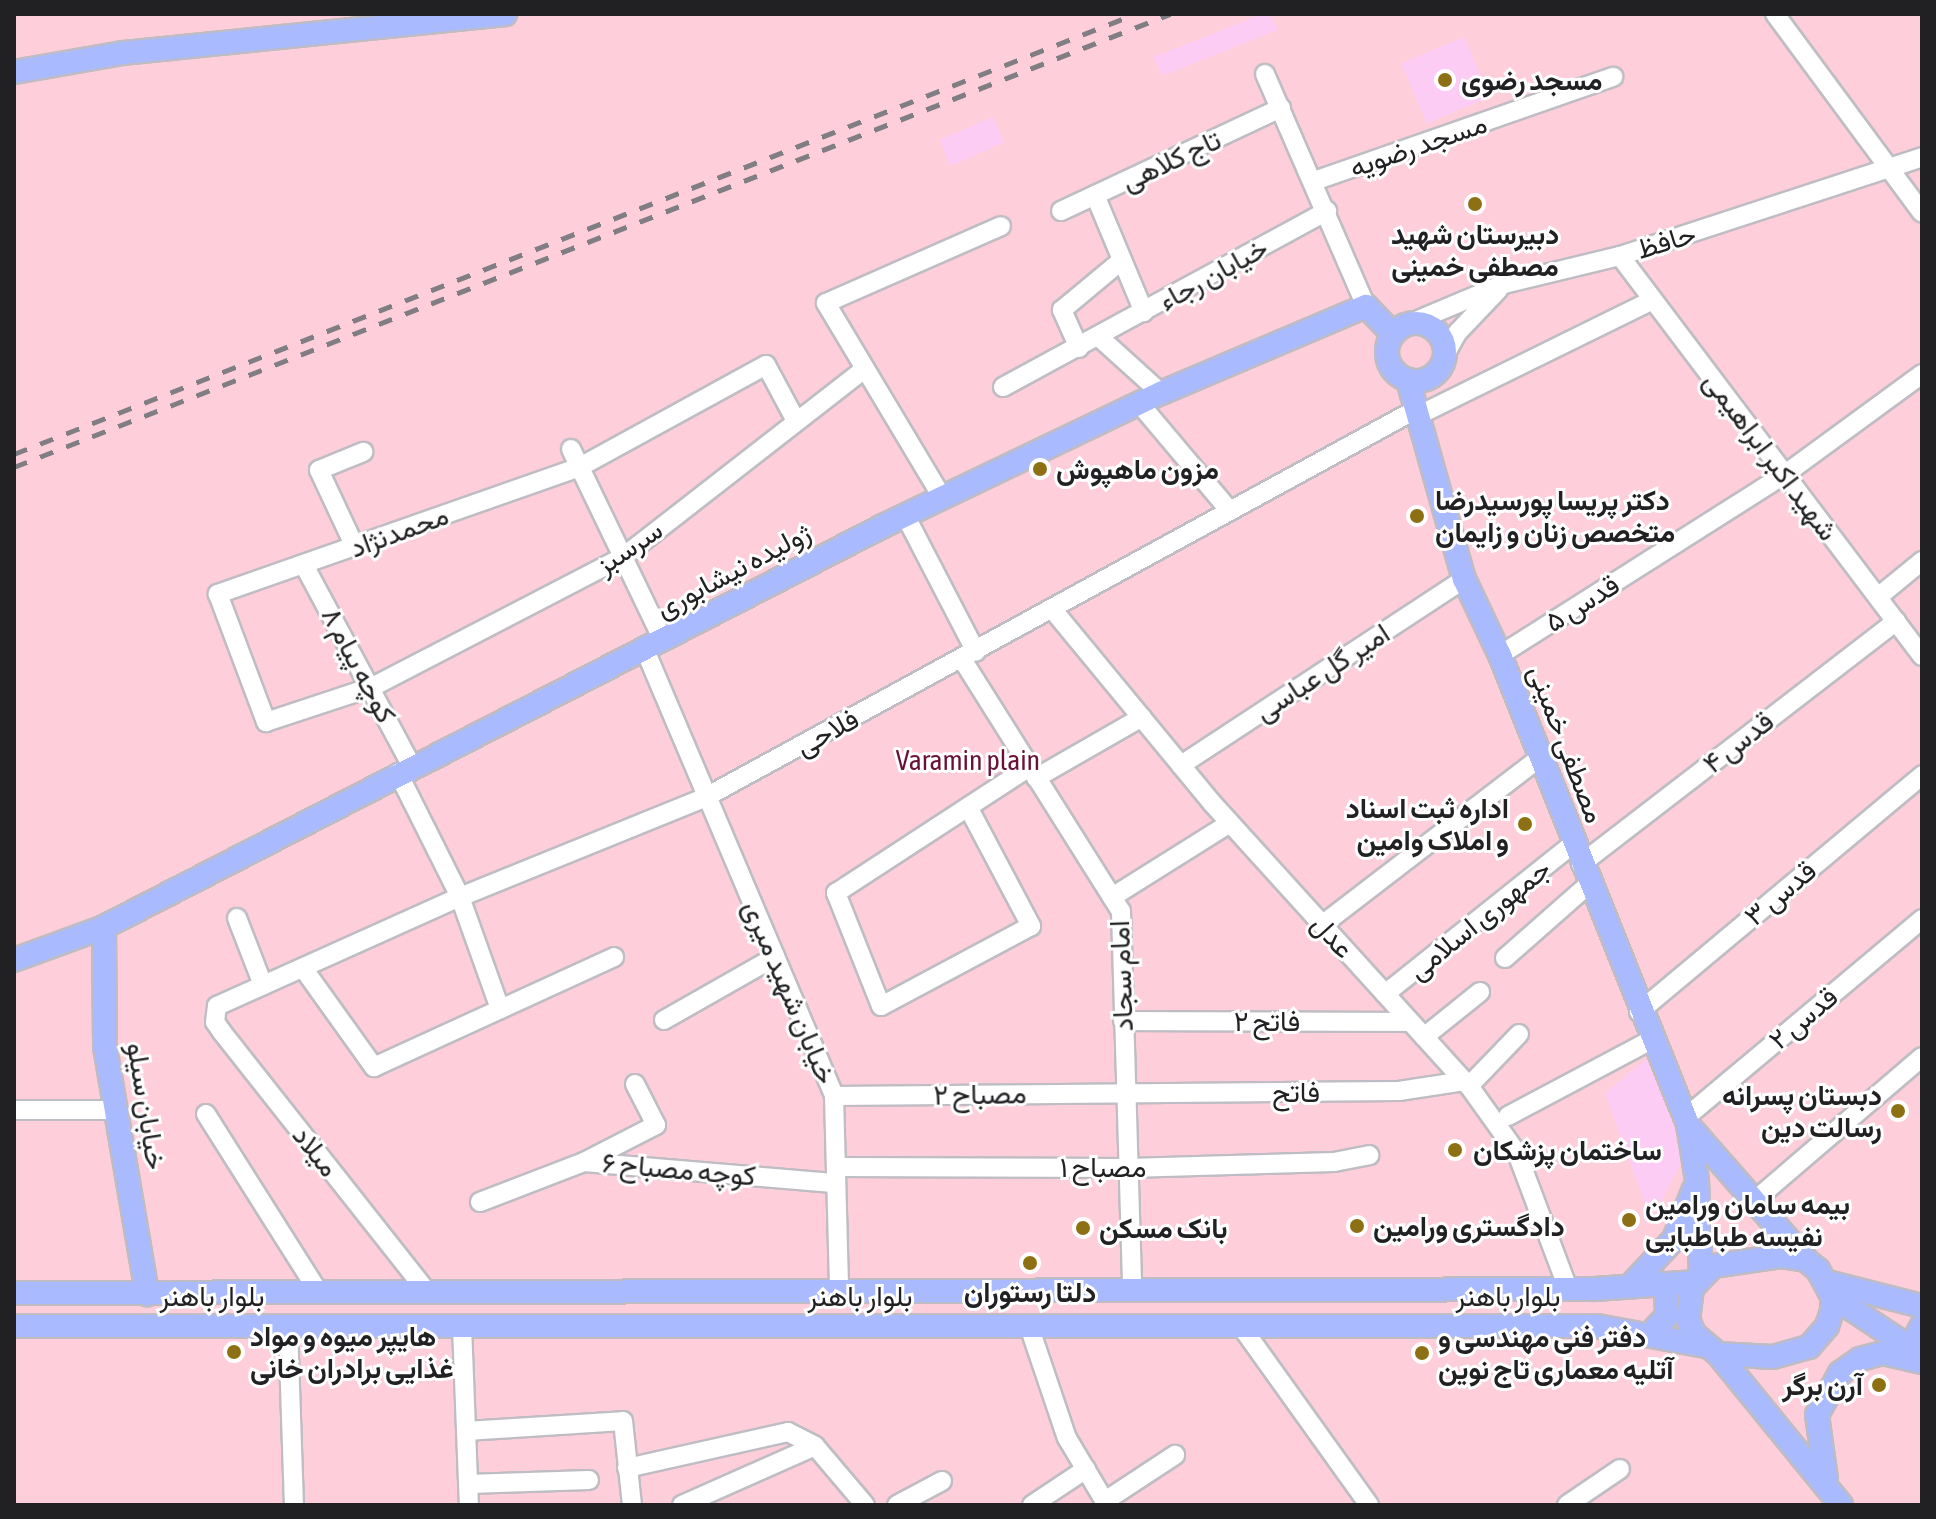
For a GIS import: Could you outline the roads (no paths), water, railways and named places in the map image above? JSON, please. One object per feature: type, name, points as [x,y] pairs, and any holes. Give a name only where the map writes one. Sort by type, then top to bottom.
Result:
[{"type":"main road","points":[[14,72],[123,53],[505,14]]},
{"type":"main road","points":[[1366,306],[1402,329],[1436,330],[1445,355],[1436,373],[1408,380],[1388,361],[1402,329]]},
{"type":"main road","name":"ژولیده نیشابوری","points":[[14,960],[104,927],[942,497],[1161,393],[1326,319],[1366,306]]},
{"type":"main road","name":"مصطفی خمینی","points":[[1408,380],[1464,579],[1500,655],[1639,1012],[1686,1121]]},
{"type":"main road","name":"خیابان سیلو","points":[[104,927],[105,1047],[147,1294]]},
{"type":"main road","points":[[1686,1121],[1697,1180],[1698,1279],[1688,1319],[1835,1497]]},
{"type":"main road","points":[[1686,1121],[1829,1289],[1922,1355]]},
{"type":"main road","points":[[1632,1284],[1674,1239],[1697,1180]]},
{"type":"main road","points":[[1698,1279],[1736,1259],[1806,1260]]},
{"type":"main road","name":"بلوار باهنر","points":[[14,1293],[1568,1289],[1698,1279]]},
{"type":"main road","points":[[1651,1333],[1667,1316],[1666,1293],[1659,1283]]},
{"type":"main road","points":[[1712,1350],[1773,1357],[1809,1347],[1827,1326],[1829,1289]]},
{"type":"main road","points":[[1829,1289],[1922,1306]]},
{"type":"main road","points":[[1922,1325],[1915,1339],[1922,1355]]},
{"type":"main road","name":"بلوار باهنر","points":[[14,1326],[1597,1326],[1651,1333],[1712,1350]]},
{"type":"main road","points":[[1835,1497],[1816,1439],[1825,1392],[1860,1359],[1883,1353],[1922,1362]]},
{"type":"street","points":[[1775,14],[1922,213]]},
{"type":"street","points":[[1265,74],[1366,306]]},
{"type":"street","name":"مسجد رضویه","points":[[1314,181],[1613,77]]},
{"type":"street","name":"تاج کلاهی","points":[[1061,211],[1281,108]]},
{"type":"street","name":"حافظ","points":[[1402,329],[1504,284],[1620,256],[1891,170],[1922,157]]},
{"type":"street","points":[[1095,195],[1144,312]]},
{"type":"street","name":"خیابان رجاء","points":[[1003,387],[1327,211]]},
{"type":"street","points":[[942,497],[863,370],[826,303],[1001,226]]},
{"type":"street","name":"شهید اکبر ابراهیمی","points":[[1620,256],[1922,656]]},
{"type":"street","points":[[1079,348],[1062,310],[1122,260]]},
{"type":"street","points":[[1445,355],[1458,332],[1504,284]]},
{"type":"street","name":"فلاحی","points":[[217,1006],[460,897],[706,797],[1416,413],[1653,300]]},
{"type":"street","points":[[1099,337],[1161,393]]},
{"type":"street","name":"محمدنژاد","points":[[218,594],[580,467],[766,365],[795,419]]},
{"type":"street","name":"سرسبز","points":[[218,594],[266,722],[372,687],[623,557],[795,419],[863,370]]},
{"type":"street","name":"قدس ۵","points":[[1500,655],[1784,475],[1922,374]]},
{"type":"street","points":[[1139,403],[1230,511]]},
{"type":"street","name":"خیابان شهید میری","points":[[571,449],[623,557],[706,797],[834,1096],[839,1291]]},
{"type":"street","points":[[355,547],[319,470],[363,452]]},
{"type":"street","name":"امام سجاد","points":[[905,515],[969,655],[1033,772],[1121,911],[1132,1290]]},
{"type":"street","points":[[1878,597],[1922,561]]},
{"type":"street","name":"کوچه پیام ۸","points":[[304,565],[372,687],[460,897],[500,1009]]},
{"type":"street","name":"امیر گل عباسی","points":[[1181,765],[1464,579]]},
{"type":"street","name":"عدل","points":[[1053,610],[1230,823],[1467,1084],[1517,1153],[1568,1289]]},
{"type":"street","name":"قدس ۴","points":[[1581,864],[1896,621]]},
{"type":"street","points":[[968,807],[1031,926],[881,1006],[836,893],[968,807],[1142,717]]},
{"type":"street","points":[[1322,925],[1541,757]]},
{"type":"street","name":"قدس ۳","points":[[1639,1012],[1922,775]]},
{"type":"street","points":[[1112,897],[1230,823]]},
{"type":"street","points":[[1505,958],[1581,864]]},
{"type":"street","name":"جمهوری اسلامی","points":[[1385,994],[1581,864]]},
{"type":"street","points":[[237,918],[263,985]]},
{"type":"street","name":"قدس ۲","points":[[1686,1121],[1922,919]]},
{"type":"street","points":[[303,968],[374,1067],[614,957]]},
{"type":"street","points":[[664,1020],[775,957]]},
{"type":"street","points":[[1424,1037],[1480,992]]},
{"type":"street","name":"میلاد","points":[[217,1006],[215,1022],[222,1032],[428,1293]]},
{"type":"street","name":"فاتح ۲","points":[[1123,1021],[1410,1022]]},
{"type":"street","points":[[1467,1084],[1519,1034]]},
{"type":"street","points":[[1508,1116],[1651,1040]]},
{"type":"street","points":[[1754,1201],[1922,1057]]},
{"type":"street","points":[[584,1162],[656,1125],[635,1084]]},
{"type":"street","name":"فاتح","points":[[1126,1093],[1399,1091],[1467,1084]]},
{"type":"street","name":"مصباح ۲","points":[[834,1096],[1126,1093]]},
{"type":"street","points":[[14,1110],[116,1110]]},
{"type":"street","points":[[206,1114],[319,1293]]},
{"type":"street","name":"مصباح ۱","points":[[836,1175],[1334,1162],[1369,1155]]},
{"type":"street","name":"کوچه مصباح ۶","points":[[480,1202],[584,1162],[836,1175]]},
{"type":"street","points":[[288,1326],[294,1505]]},
{"type":"street","points":[[462,1326],[469,1505]]},
{"type":"street","points":[[1029,1326],[1067,1438],[1106,1503],[1175,1455]]},
{"type":"street","points":[[1241,1326],[1369,1505]]},
{"type":"street","points":[[466,1431],[623,1421],[632,1505]]},
{"type":"street","points":[[627,1468],[788,1432],[815,1446],[865,1505]]},
{"type":"street","points":[[682,1505],[815,1446]]},
{"type":"street","points":[[1032,1505],[1086,1469]]},
{"type":"street","points":[[1567,1505],[1620,1469]]},
{"type":"street","points":[[468,1484],[589,1480]]},
{"type":"street","points":[[897,1505],[942,1481]]},
{"type":"railway","points":[[14,454],[1135,14]]},
{"type":"railway","points":[[14,467],[1170,14]]},
{"type":"place","name":"مسجد رضوی","points":[[1445,80]]},
{"type":"place","name":"دبیرستان شهید مصطفی خمینی","points":[[1475,204]]},
{"type":"place","name":"مزون ماهپوش","points":[[1040,469]]},
{"type":"place","name":"دکتر پریسا پورسیدرضا متخصص زنان و زایمان","points":[[1417,516]]},
{"type":"place","name":"اداره ثبت اسناد و املاک وامین","points":[[1525,824]]},
{"type":"place","name":"دبستان پسرانه رسالت دین","points":[[1898,1111]]},
{"type":"place","name":"ساختمان پزشکان","points":[[1455,1150]]},
{"type":"place","name":"بیمه سامان ورامین نفیسه طباطبایی","points":[[1629,1220]]},
{"type":"place","name":"دادگستری ورامین","points":[[1357,1226]]},
{"type":"place","name":"بانک مسکن","points":[[1083,1228]]},
{"type":"place","name":"دلتا رستوران","points":[[1030,1263]]},
{"type":"place","name":"هایپر میوه و‌ مواد غذایی برادران خانی","points":[[234,1352]]},
{"type":"place","name":"دفتر فنی مهندسی و آتلیه معماری تاج نوین","points":[[1422,1353]]},
{"type":"place","name":"آرن برگر","points":[[1879,1385]]},
{"type":"park label","name":"Varamin plain","points":[[968,760]]}]
